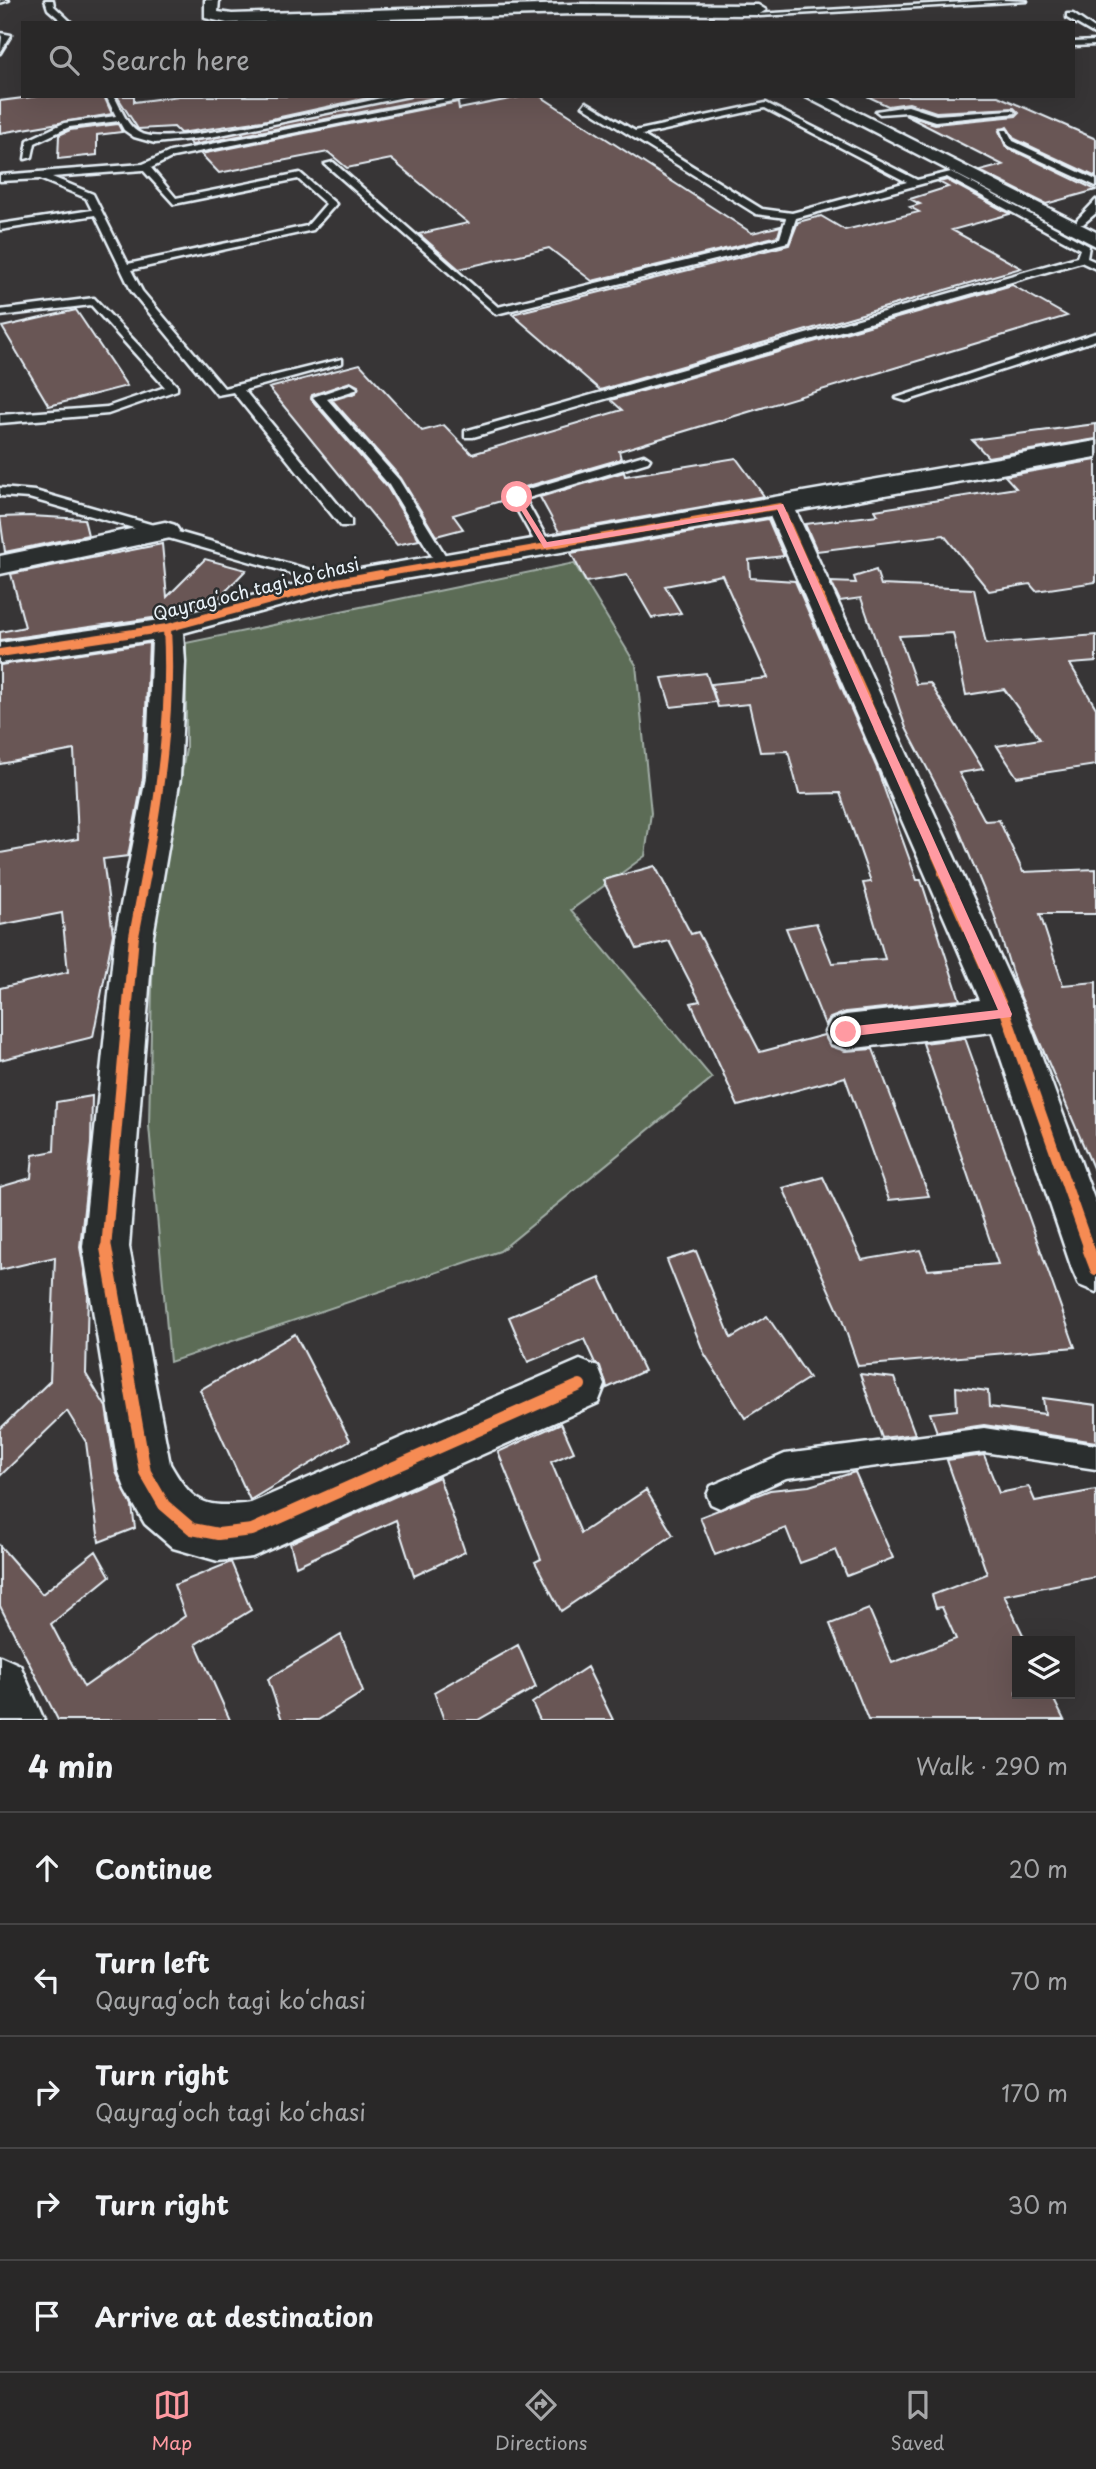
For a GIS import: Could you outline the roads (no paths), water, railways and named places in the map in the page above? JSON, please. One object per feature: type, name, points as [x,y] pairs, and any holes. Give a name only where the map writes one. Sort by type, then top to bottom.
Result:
[{"type":"street","points":[[212,0],[210,15],[232,19],[651,8],[758,12]]},
{"type":"street","points":[[635,0],[651,8]]},
{"type":"street","points":[[816,98],[1086,231]]},
{"type":"street","points":[[855,98],[1067,208],[1086,231]]},
{"type":"street","name":"Qayragʻoch tagi koʻchasi","points":[[0,653],[167,628],[337,582],[1096,449]]},
{"type":"street","points":[[780,506],[1006,1014],[1096,1269]]},
{"type":"street","points":[[0,565],[166,531]]},
{"type":"street","points":[[167,628],[169,662],[163,778],[134,936],[106,1247],[145,1472],[164,1505],[192,1529],[218,1534],[252,1530],[580,1385]]},
{"type":"street","points":[[846,1032],[1006,1014]]},
{"type":"street","points":[[0,1685],[15,1720]]},
{"type":"lane","points":[[49,0],[51,8],[67,21]]},
{"type":"lane","points":[[758,12],[1024,1],[1021,0]]},
{"type":"lane","points":[[1070,16],[1096,33]]},
{"type":"lane","points":[[0,35],[7,34],[0,51]]},
{"type":"lane","points":[[1075,44],[1096,43]]},
{"type":"lane","points":[[111,98],[127,128],[137,135],[178,139],[394,98]]},
{"type":"lane","points":[[0,178],[145,167],[170,155],[463,98]]},
{"type":"lane","points":[[586,104],[759,212],[792,216],[948,174],[1085,248],[1082,259]]},
{"type":"lane","points":[[634,134],[766,105],[914,182]]},
{"type":"lane","points":[[880,111],[908,108],[943,118],[1012,113]]},
{"type":"lane","points":[[28,157],[31,142],[67,125],[121,118]]},
{"type":"lane","points":[[1004,132],[1010,143],[1096,183]]},
{"type":"lane","points":[[330,164],[496,311],[784,240],[792,216]]},
{"type":"lane","points":[[125,268],[310,228],[331,204],[300,176],[174,201],[145,167]]},
{"type":"lane","points":[[41,176],[90,197],[137,292],[221,392],[338,361]]},
{"type":"lane","points":[[1086,231],[1096,203]]},
{"type":"lane","points":[[0,227],[97,212]]},
{"type":"lane","points":[[469,434],[1082,259],[1096,266]]},
{"type":"lane","points":[[0,313],[94,301],[173,388],[108,410],[1,417]]},
{"type":"lane","points":[[902,398],[1096,337]]},
{"type":"lane","points":[[236,388],[346,523]]},
{"type":"lane","points":[[351,388],[319,397],[394,483],[443,563]]},
{"type":"lane","points":[[544,545],[517,497],[644,459]]},
{"type":"lane","points":[[0,492],[30,494],[337,582]]},
{"type":"lane","points":[[720,1495],[785,1466],[984,1440],[1096,1457]]}]
